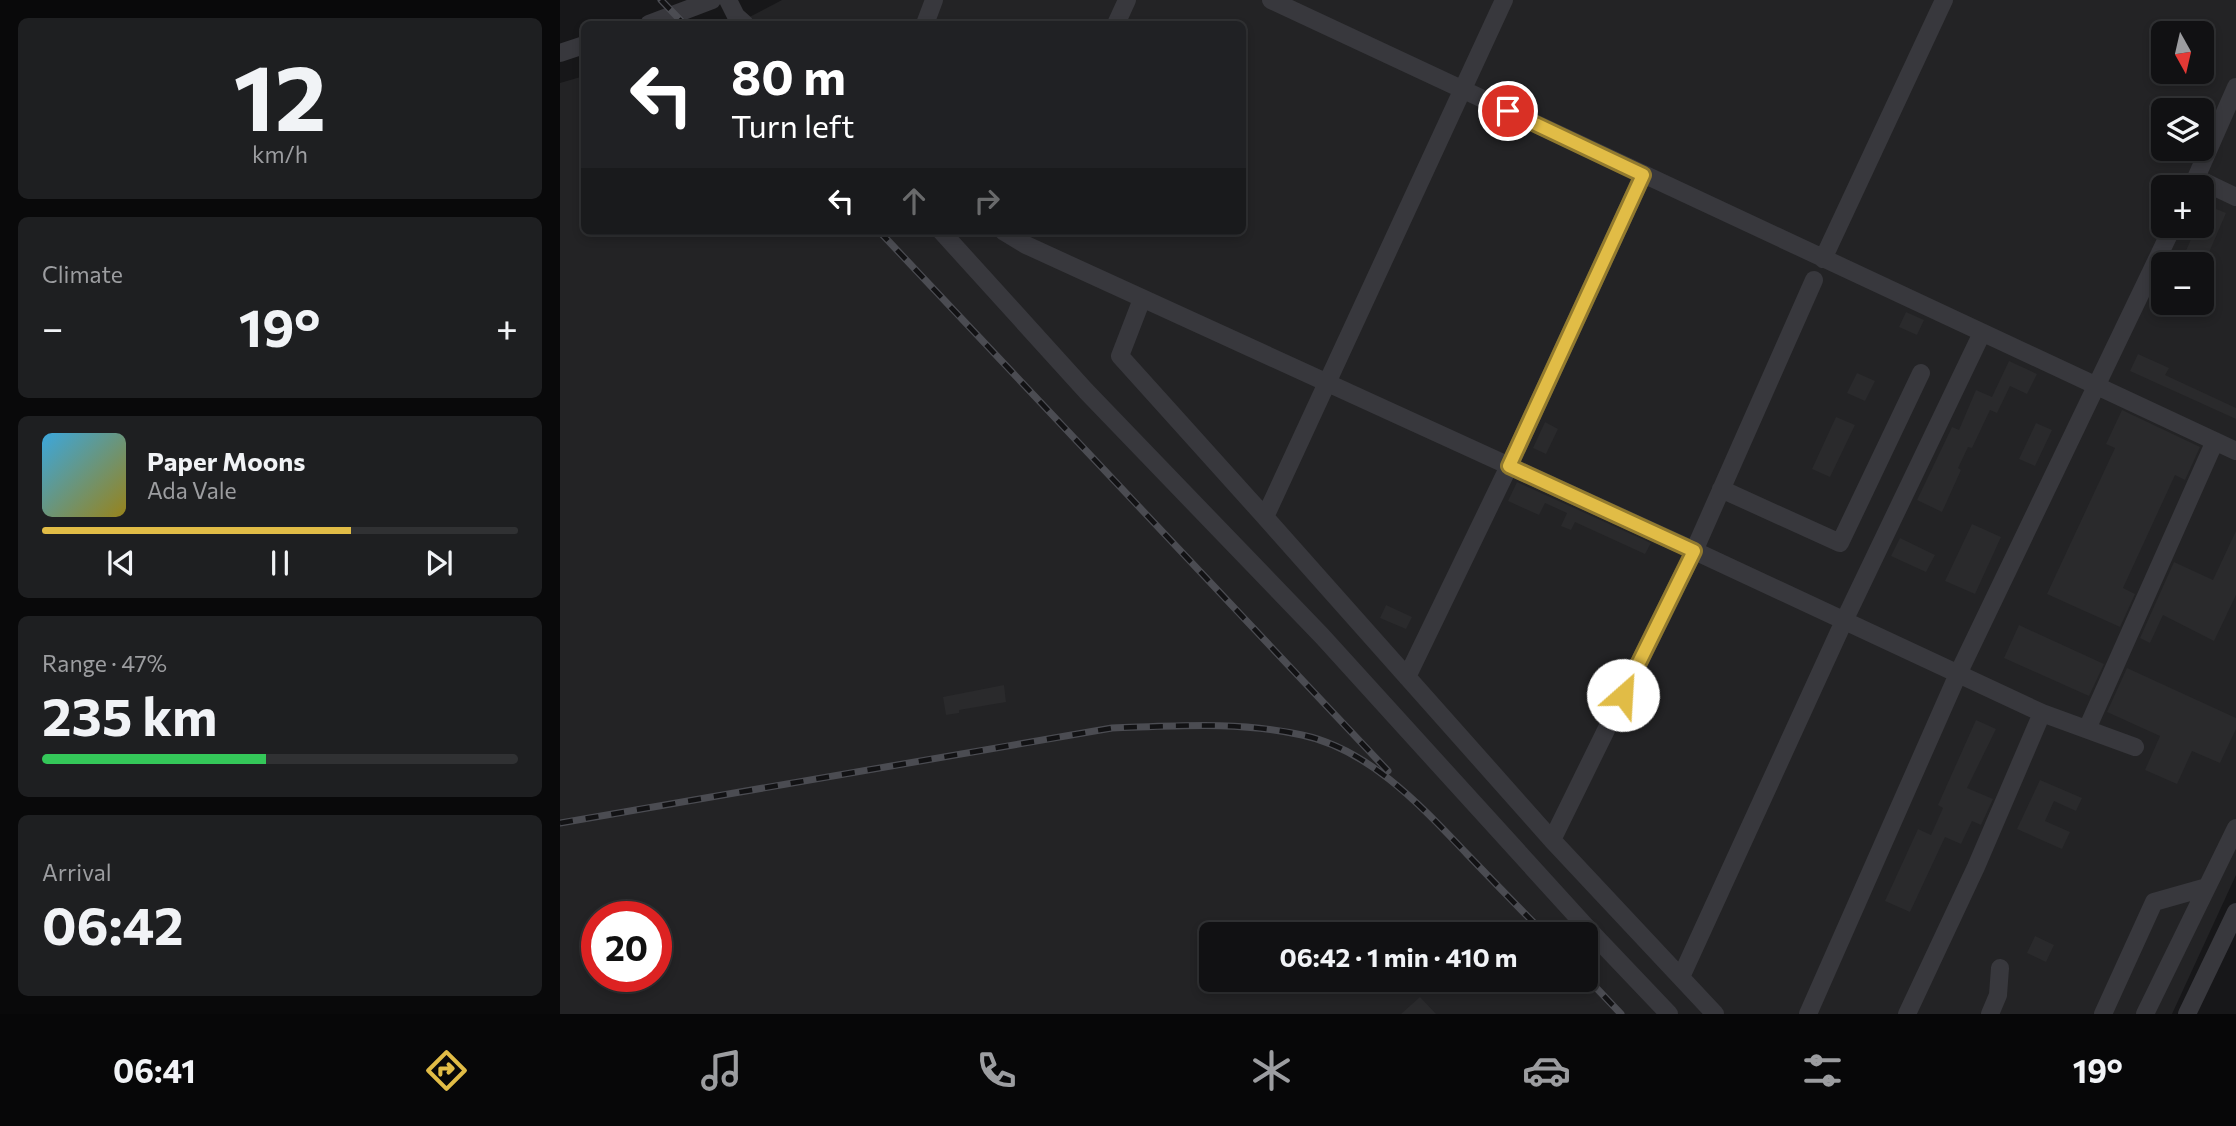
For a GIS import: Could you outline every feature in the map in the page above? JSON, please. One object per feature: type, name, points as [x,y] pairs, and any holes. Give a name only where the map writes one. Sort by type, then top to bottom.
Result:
[{"type":"street","points":[[654,21],[676,6],[712,0]]},
{"type":"street","points":[[728,0],[742,21]]},
{"type":"street","points":[[926,21],[934,0]]},
{"type":"street","points":[[1117,21],[1127,0]]},
{"type":"street","points":[[1271,0],[2236,451]]},
{"type":"street","points":[[1265,517],[1504,0]]},
{"type":"street","points":[[1823,259],[1944,0]]},
{"type":"street","points":[[560,53],[581,47]]},
{"type":"street","points":[[2198,175],[2236,87]]},
{"type":"street","points":[[1407,677],[1509,466],[1643,175]]},
{"type":"street","points":[[2214,190],[2236,197]]},
{"type":"street","points":[[945,235],[1086,391],[1322,636],[1669,1014]]},
{"type":"street","points":[[1021,236],[1142,299],[2042,713],[2135,747]]},
{"type":"street","points":[[1808,1014],[1958,674],[2167,238]]},
{"type":"street","points":[[1552,840],[1694,551],[1814,280]]},
{"type":"street","points":[[1142,299],[1120,356],[1552,840],[1715,1014]]},
{"type":"street","points":[[1681,977],[1844,621],[1982,333]]},
{"type":"street","points":[[1721,489],[1840,543],[1921,373]]},
{"type":"street","points":[[2087,729],[2215,441]]},
{"type":"street","points":[[1907,1014],[1976,867],[2042,713]]},
{"type":"street","points":[[2145,1014],[2236,828]]},
{"type":"street","points":[[2103,1014],[2154,902],[2207,887]]},
{"type":"street","points":[[2187,1014],[2236,912]]},
{"type":"street","points":[[1990,1014],[1998,995],[2000,968]]},
{"type":"shaded area","points":[[782,0],[2236,0],[2236,875],[2172,1014],[560,1014],[560,83],[581,77],[581,235],[1246,235],[1246,21],[742,21]]},
{"type":"building","points":[[2214,208],[2226,213],[2209,252],[2185,252],[2192,238],[2214,238]]},
{"type":"building","points":[[1906,312],[1924,320],[1917,335],[1899,327]]},
{"type":"building","points":[[2138,354],[2169,368],[2165,375],[2236,408],[2236,419],[2130,371]]},
{"type":"building","points":[[2009,361],[2037,374],[2027,394],[2010,386],[1997,413],[1990,410],[1972,448],[1968,447],[1958,468],[1961,470],[1942,512],[1917,500],[1952,427],[1959,430],[1976,390],[1992,397]]},
{"type":"building","points":[[1857,373],[1875,381],[1865,401],[1847,393]]},
{"type":"building","points":[[2122,410],[2200,447],[2185,480],[2175,475],[2123,588],[2135,594],[2120,627],[2047,594],[2115,448],[2106,444]]},
{"type":"building","points":[[1836,417],[1855,425],[1830,477],[1812,469]]},
{"type":"building","points":[[1545,422],[1558,429],[1546,454],[1533,448]]},
{"type":"building","points":[[2036,423],[2052,430],[2035,466],[2019,459]]},
{"type":"building","points":[[1517,482],[1651,543],[1645,554],[1575,522],[1571,530],[1561,526],[1567,513],[1545,503],[1539,515],[1508,501]]},
{"type":"building","points":[[1972,524],[2001,537],[1975,594],[1945,581]]},
{"type":"building","points":[[2236,531],[2236,595],[2214,641],[2163,615],[2150,643],[2140,638],[2174,562],[2213,580]]},
{"type":"building","points":[[1900,538],[1935,555],[1926,572],[1891,556]]},
{"type":"building","points":[[1386,605],[1412,617],[1406,629],[1380,618]]},
{"type":"building","points":[[2019,625],[2104,664],[2089,696],[2004,658]]},
{"type":"building","points":[[2127,668],[2236,718],[2236,729],[2220,763],[2192,751],[2177,784],[2145,770],[2160,736],[2107,712]]},
{"type":"building","points":[[1004,685],[1006,702],[959,710],[959,713],[946,715],[943,697]]},
{"type":"building","points":[[1976,720],[1996,729],[1967,788],[1993,799],[1981,825],[1972,821],[1961,844],[1945,837],[1910,912],[1885,901],[1918,829],[1931,835],[1943,808],[1938,805]]},
{"type":"building","points":[[2040,780],[2082,798],[2076,811],[2054,801],[2045,821],[2070,832],[2062,849],[2017,829]]},
{"type":"building","points":[[2035,936],[2054,945],[2046,962],[2027,953]]},
{"type":"building","points":[[1420,997],[1436,1014],[1401,1014]]},
{"type":"railway","points":[[661,0],[681,21]]},
{"type":"railway","points":[[883,235],[1388,771]]},
{"type":"railway","points":[[560,823],[1112,728],[1255,728],[1302,735],[1326,742],[1372,766],[1413,799],[1533,922]]},
{"type":"railway","points":[[1598,990],[1621,1014]]},
{"type":"route","points":[[1508,111],[1643,175],[1509,466],[1694,551],[1623,695]]}]
